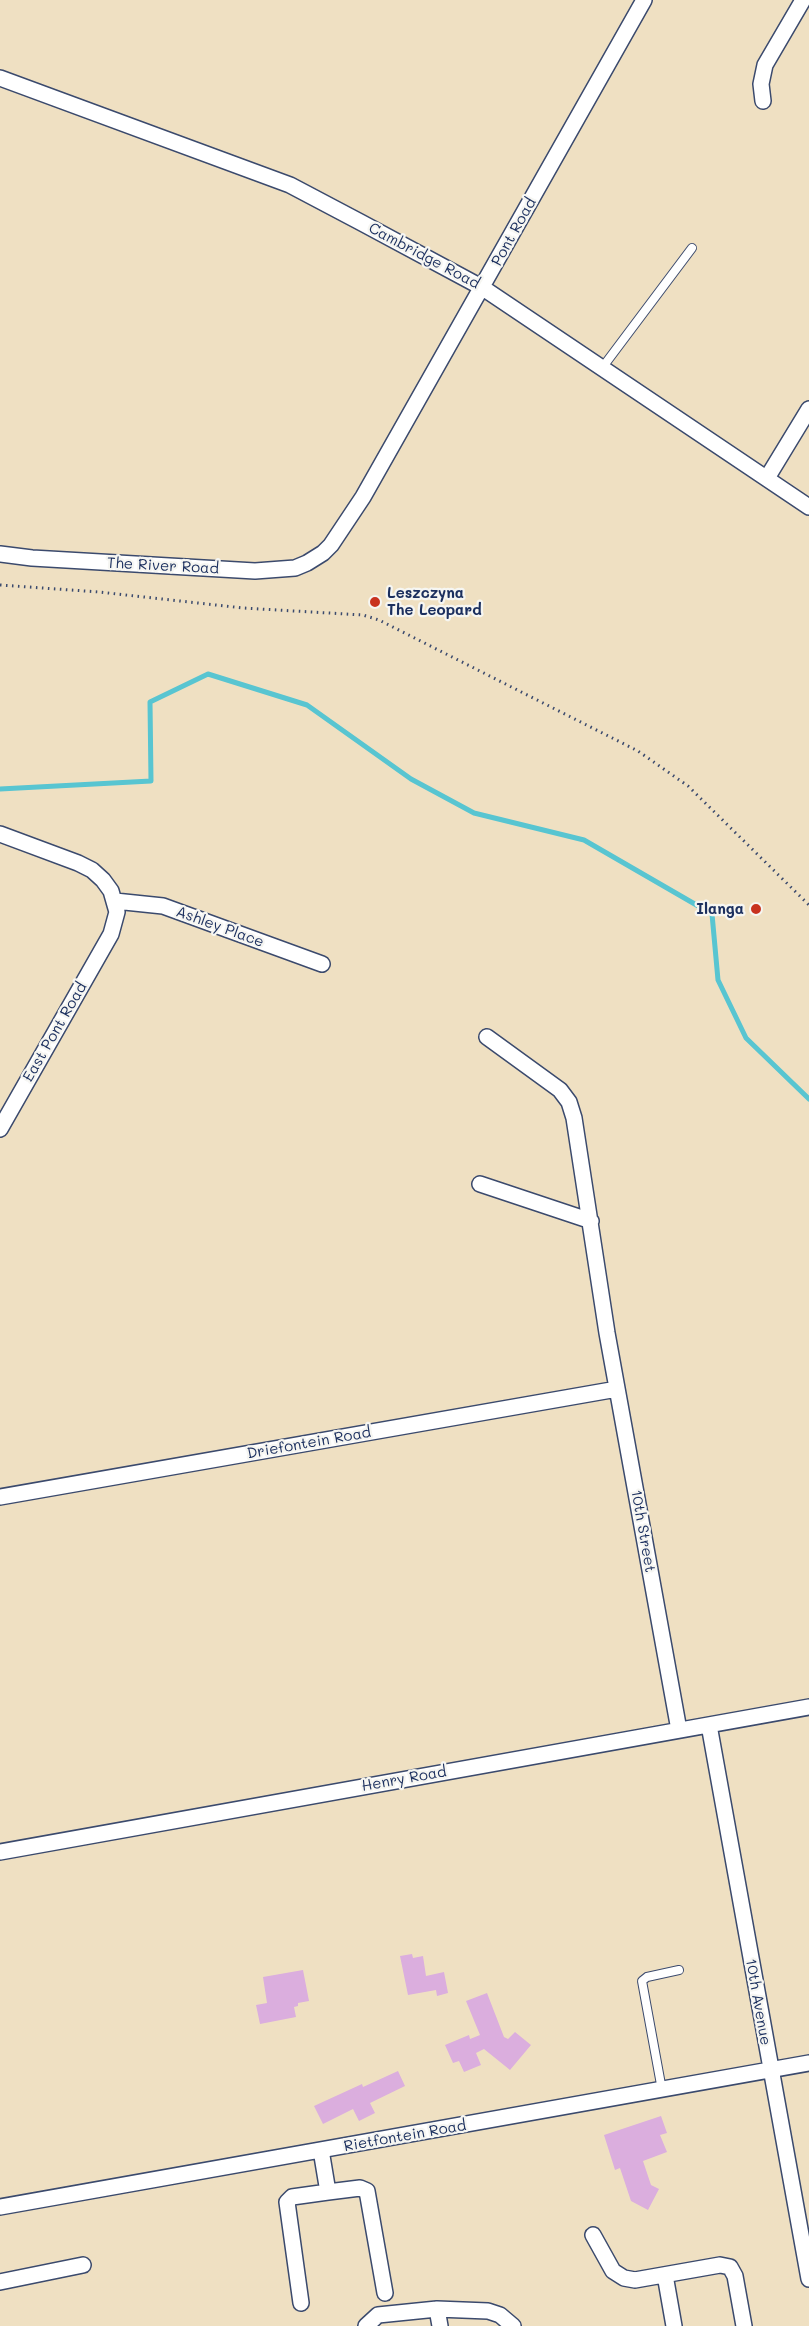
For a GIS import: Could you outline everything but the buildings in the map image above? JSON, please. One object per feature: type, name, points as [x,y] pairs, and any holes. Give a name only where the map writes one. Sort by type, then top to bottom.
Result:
[{"type":"street","name":"Pont Road","points":[[323,553],[331,545],[363,497],[645,0]]},
{"type":"street","points":[[763,101],[761,84],[765,66],[803,0]]},
{"type":"street","name":"Cambridge Road","points":[[0,78],[290,185],[483,288],[809,507]]},
{"type":"street","points":[[767,478],[809,410]]},
{"type":"street","name":"The River Road","points":[[0,554],[32,558],[255,571],[295,568],[323,553]]},
{"type":"street","points":[[0,834],[78,862],[92,870],[103,880],[115,901]]},
{"type":"street","name":"East Pont Road","points":[[0,1129],[111,934],[115,923],[115,901]]},
{"type":"street","name":"Ashley Place","points":[[115,901],[163,906],[322,964]]},
{"type":"street","name":"10th Street","points":[[487,1037],[545,1078],[560,1090],[569,1102],[576,1128],[607,1333],[679,1730]]},
{"type":"street","points":[[480,1184],[591,1221]]},
{"type":"street","name":"Driefontein Road","points":[[0,1497],[617,1389]]},
{"type":"street","name":"Henry Road","points":[[0,1852],[809,1707]]},
{"type":"street","name":"10th Avenue","points":[[709,1725],[809,2279]]},
{"type":"street","name":"Rietfontein Road","points":[[0,2207],[809,2063]]},
{"type":"street","points":[[321,2150],[328,2192]]},
{"type":"street","points":[[301,2303],[287,2202],[292,2197],[328,2192],[360,2188],[367,2191],[386,2292]]},
{"type":"street","points":[[593,2235],[613,2271],[624,2278],[635,2280],[720,2265],[730,2268],[735,2276],[744,2326]]},
{"type":"street","points":[[0,2282],[83,2265]]},
{"type":"street","points":[[665,2275],[674,2326]]},
{"type":"street","points":[[437,2309],[440,2326]]},
{"type":"street","points":[[366,2326],[378,2315],[437,2309],[488,2311],[500,2315],[513,2326]]},
{"type":"lane","points":[[602,368],[692,248]]},
{"type":"lane","points":[[662,2090],[642,1981],[646,1977],[679,1971]]},
{"type":"path","points":[[0,585],[99,592],[243,608],[363,615],[379,620],[638,751],[688,786],[809,905]]},
{"type":"waterway","points":[[0,789],[151,781],[150,702],[208,674],[307,705],[411,779],[474,813],[584,840],[712,914],[718,980],[746,1038],[809,1099]]},
{"type":"place","name":"Leszczyna The Leopard","points":[[375,602]]},
{"type":"place","name":"Ilanga","points":[[756,909]]}]
